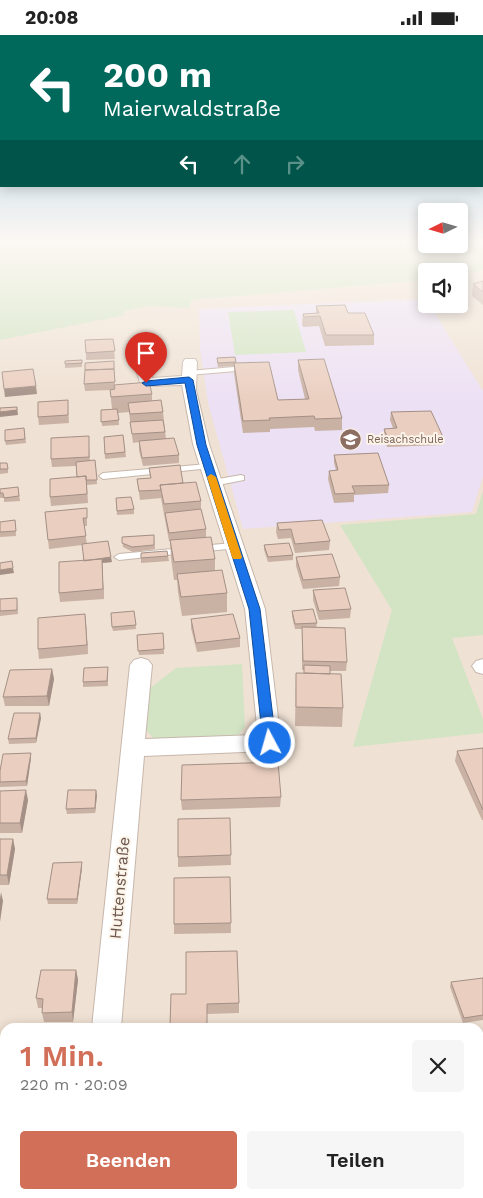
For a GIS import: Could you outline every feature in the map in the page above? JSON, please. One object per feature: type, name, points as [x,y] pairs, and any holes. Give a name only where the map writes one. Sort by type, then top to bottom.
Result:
[{"type":"street","points":[[132,748],[270,743],[255,609],[201,445],[189,372],[146,383],[138,352]]},
{"type":"street","name":"Huttenstraße","points":[[106,1023],[141,665]]},
{"type":"lane","points":[[189,372],[253,368]]},
{"type":"lane","points":[[103,475],[211,475],[241,478]]},
{"type":"lane","points":[[119,557],[234,546]]},
{"type":"shaded area","points":[[236,296],[418,296],[418,313],[468,313],[468,296],[483,296],[483,1023],[0,1023],[0,340],[147,306],[189,307],[192,300]]},
{"type":"shaded area","name":"Reisachschule","points":[[418,299],[418,313],[435,313],[483,391],[483,476],[472,512],[243,529],[208,403],[200,348],[199,309]]},
{"type":"green space","points":[[0,296],[236,296],[192,300],[189,308],[147,306],[122,312],[125,315],[0,340]]},
{"type":"green space","points":[[294,310],[306,352],[235,355],[228,312]]},
{"type":"green space","points":[[483,491],[483,635],[452,638],[483,719],[483,733],[353,747],[392,610],[340,525],[476,514]]},
{"type":"green space","points":[[242,664],[245,727],[239,734],[222,738],[153,738],[142,725],[145,692],[176,668]]},
{"type":"building","points":[[345,305],[348,313],[365,313],[374,335],[326,335],[320,316],[304,317],[303,314],[319,313],[316,306]]},
{"type":"building","points":[[113,339],[115,351],[86,353],[85,340]]},
{"type":"building","points":[[235,357],[236,362],[218,363],[217,358]]},
{"type":"building","points":[[324,359],[342,418],[315,419],[314,416],[243,421],[234,363],[269,362],[278,400],[309,399],[298,360]]},
{"type":"building","points":[[82,360],[82,363],[65,364],[65,361]]},
{"type":"building","points":[[114,361],[114,369],[85,370],[85,363]]},
{"type":"building","points":[[33,369],[36,386],[4,389],[2,372]]},
{"type":"building","points":[[114,369],[115,382],[84,384],[85,370]]},
{"type":"building","points":[[149,382],[152,394],[111,397],[110,390],[115,389],[114,385]]},
{"type":"building","points":[[68,400],[68,415],[38,417],[38,402]]},
{"type":"building","points":[[161,400],[163,412],[130,414],[128,403]]},
{"type":"building","points":[[17,407],[17,410],[0,412],[0,408]]},
{"type":"building","points":[[117,409],[119,420],[101,422],[101,410]]},
{"type":"building","points":[[431,411],[443,437],[388,439],[384,429],[397,428],[391,412]]},
{"type":"building","points":[[163,420],[165,432],[132,434],[130,422]]},
{"type":"building","points":[[24,428],[25,439],[5,441],[5,430]]},
{"type":"building","points":[[123,435],[125,452],[105,454],[104,437]]},
{"type":"building","points":[[89,436],[89,457],[51,459],[51,438]]},
{"type":"building","points":[[174,438],[179,455],[142,458],[139,441]]},
{"type":"building","points":[[378,453],[389,485],[352,486],[355,493],[335,494],[329,471],[338,470],[334,455]]},
{"type":"building","points":[[95,460],[97,480],[86,480],[86,476],[77,477],[76,462]]},
{"type":"building","points":[[0,463],[7,463],[8,469],[0,469]]},
{"type":"building","points":[[180,465],[183,483],[160,485],[161,490],[139,491],[137,479],[151,478],[149,468]]},
{"type":"building","points":[[86,476],[87,494],[50,497],[50,479]]},
{"type":"building","points":[[196,482],[201,501],[164,504],[160,485]]},
{"type":"building","points":[[18,487],[19,496],[4,498],[3,493],[0,493],[0,489]]},
{"type":"building","points":[[131,497],[134,509],[117,511],[116,498]]},
{"type":"building","points":[[87,508],[87,518],[83,518],[86,536],[48,540],[45,512]]},
{"type":"building","points":[[201,509],[206,529],[169,533],[165,513]]},
{"type":"building","points":[[15,520],[16,531],[0,532],[0,522]]},
{"type":"building","points":[[322,520],[330,541],[295,544],[291,529],[279,530],[277,523]]},
{"type":"building","points":[[154,535],[154,545],[132,547],[122,543],[122,537]]},
{"type":"building","points":[[211,537],[215,559],[174,562],[170,540]]},
{"type":"building","points":[[108,541],[111,557],[84,561],[82,544]]},
{"type":"building","points":[[289,543],[293,555],[268,557],[264,545]]},
{"type":"building","points":[[167,551],[168,556],[141,558],[141,553]]},
{"type":"building","points":[[332,554],[340,577],[303,580],[296,557]]},
{"type":"building","points":[[102,559],[103,589],[59,593],[59,562]]},
{"type":"building","points":[[12,561],[13,568],[0,570],[0,563]]},
{"type":"building","points":[[222,570],[227,593],[181,597],[177,574]]},
{"type":"building","points":[[345,588],[351,609],[319,611],[313,590]]},
{"type":"building","points":[[17,598],[17,610],[0,611],[0,599]]},
{"type":"building","points":[[313,609],[317,623],[295,624],[292,611]]},
{"type":"building","points":[[134,611],[136,625],[112,627],[111,613]]},
{"type":"building","points":[[85,614],[87,645],[38,649],[38,618]]},
{"type":"building","points":[[233,614],[240,638],[196,643],[191,619]]},
{"type":"building","points":[[302,627],[345,628],[347,662],[303,661]]},
{"type":"building","points":[[163,633],[164,649],[138,651],[137,635]]},
{"type":"building","points":[[304,665],[330,666],[330,674],[304,673]]},
{"type":"building","points":[[108,667],[107,681],[83,682],[84,668]]},
{"type":"building","points":[[52,669],[47,696],[3,697],[10,670]]},
{"type":"building","points":[[296,673],[341,674],[343,708],[296,707]]},
{"type":"building","points":[[14,713],[40,713],[36,738],[8,739]]},
{"type":"building","points":[[483,748],[483,810],[457,751]]},
{"type":"building","points":[[31,753],[26,781],[0,782],[3,754]]},
{"type":"building","points":[[278,762],[281,797],[181,800],[182,765]]},
{"type":"building","points":[[26,790],[20,823],[0,823],[0,791]]},
{"type":"building","points":[[68,790],[96,790],[95,808],[66,809]]},
{"type":"building","points":[[230,818],[231,855],[178,857],[178,819]]},
{"type":"building","points":[[0,839],[13,839],[7,875],[0,875]]},
{"type":"building","points":[[82,862],[77,899],[47,899],[53,863]]},
{"type":"building","points":[[230,877],[231,923],[174,924],[174,878]]},
{"type":"building","points":[[237,951],[239,1003],[207,1004],[207,1023],[170,1023],[171,994],[186,994],[186,952]]},
{"type":"building","points":[[41,970],[76,970],[72,1012],[42,1013],[43,999],[36,998]]},
{"type":"building","points":[[483,978],[483,1015],[464,1018],[451,982]]},
{"type":"slow traffic","points":[[211,477],[237,557]]},
{"type":"place","name":"Reisachschule","points":[[351,439]]},
{"type":"route","points":[[146,383],[189,380],[189,390],[201,445],[255,609],[270,743]]}]
